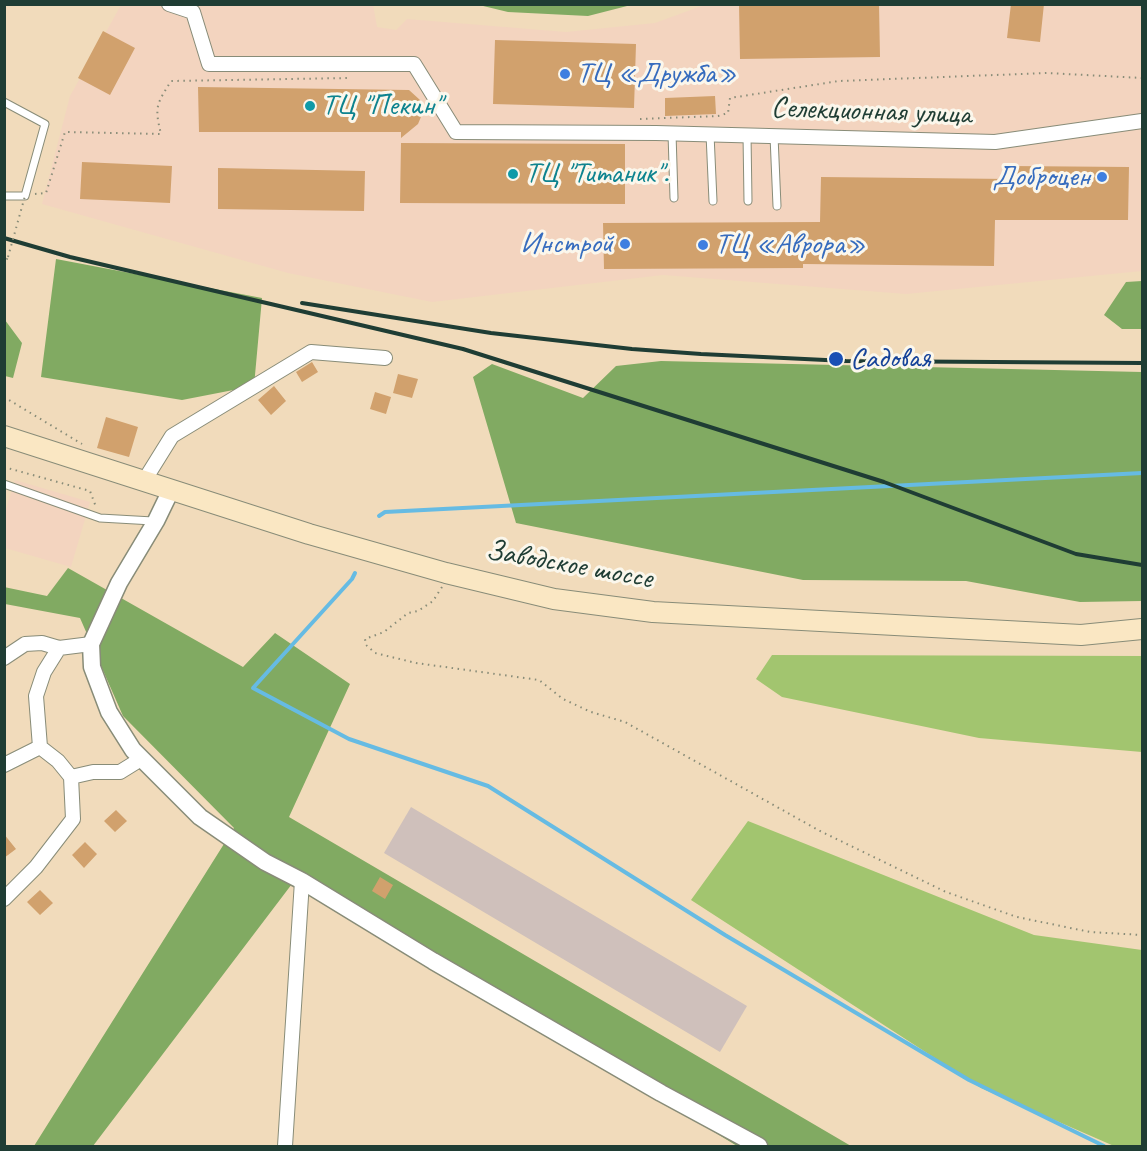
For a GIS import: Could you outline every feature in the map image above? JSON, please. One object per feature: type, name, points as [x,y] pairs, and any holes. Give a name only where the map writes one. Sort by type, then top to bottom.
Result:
[{"type":"main road","name":"Заводское шоссе","points":[[4,436],[309,534],[446,573],[554,599],[653,612],[1081,635],[1143,629]]},
{"type":"street","name":"Селекционная улица","points":[[170,4],[193,12],[209,64],[414,64],[456,132],[710,134],[995,142],[1143,121]]},
{"type":"street","points":[[144,481],[172,436],[311,352],[385,358]]},
{"type":"street","points":[[171,490],[156,521],[119,583],[91,644],[92,667],[109,712],[141,759],[200,817],[265,862],[302,881],[442,966],[651,1087],[759,1146]]},
{"type":"street","points":[[4,658],[25,644],[42,643],[59,648],[91,644]]},
{"type":"street","points":[[4,899],[36,867],[73,819],[71,777],[58,761],[40,747],[36,696],[45,672],[59,648]]},
{"type":"street","points":[[4,765],[40,747]]},
{"type":"street","points":[[71,777],[93,772],[120,772],[141,759]]},
{"type":"street","points":[[285,1146],[302,881]]},
{"type":"lane","points":[[4,102],[45,124],[25,195],[4,196]]},
{"type":"lane","points":[[672,134],[674,198]]},
{"type":"lane","points":[[710,134],[713,201]]},
{"type":"lane","points":[[747,135],[748,201]]},
{"type":"lane","points":[[774,136],[777,206]]},
{"type":"lane","points":[[4,484],[100,518],[156,521]]},
{"type":"path","points":[[638,119],[718,116],[728,113],[730,98],[839,81],[1047,73],[1143,78]]},
{"type":"path","points":[[4,265],[25,195],[46,193],[65,132],[161,134],[156,116],[157,103],[171,81],[350,78]]},
{"type":"path","points":[[4,397],[89,448]]},
{"type":"path","points":[[4,467],[90,491],[100,518]]},
{"type":"path","points":[[446,573],[443,585],[433,601],[418,611],[408,613],[384,632],[365,639],[366,645],[375,652],[404,661],[539,680],[564,699],[591,712],[625,722],[820,831],[946,892],[1017,917],[1090,932],[1143,935]]},
{"type":"shaded area","points":[[707,4],[1142,5],[1142,271],[906,294],[663,275],[432,302],[288,273],[42,204],[70,96],[121,5],[373,5],[377,27],[396,30],[407,19],[566,32],[655,23]]},
{"type":"shaded area","points":[[15,480],[90,502],[71,567],[5,548],[4,516]]},
{"type":"shaded area","points":[[411,807],[747,1006],[720,1052],[384,853]]},
{"type":"green space","points":[[479,5],[631,5],[588,16],[508,12]]},
{"type":"green space","points":[[56,259],[262,298],[254,386],[182,400],[41,377]]},
{"type":"green space","points":[[1142,281],[1142,329],[1122,329],[1104,315],[1126,282]]},
{"type":"green space","points":[[5,320],[22,343],[13,378],[5,376]]},
{"type":"green space","points":[[661,361],[1142,372],[1142,601],[1080,602],[966,581],[803,580],[516,523],[473,377],[492,364],[583,398],[616,366]]},
{"type":"green space","points":[[68,568],[243,667],[275,633],[350,684],[289,817],[851,1146],[737,1146],[298,876],[93,1146],[34,1146],[234,828],[123,716],[80,618],[5,604],[4,587],[47,596]]},
{"type":"green space","points":[[772,655],[1142,656],[1142,752],[979,738],[782,697],[756,679]]},
{"type":"green space","points":[[748,821],[1034,935],[1142,950],[1142,1146],[1114,1146],[981,1088],[691,900]]},
{"type":"building","points":[[739,4],[879,4],[880,57],[740,59]]},
{"type":"building","points":[[1011,4],[1044,4],[1040,42],[1007,38]]},
{"type":"building","points":[[103,31],[135,48],[110,95],[78,78]]},
{"type":"building","name":"ТЦ «Дружба»","points":[[495,40],[636,44],[634,108],[493,104]]},
{"type":"building","name":"ТЦ \"Пекин\"","points":[[198,87],[409,90],[420,100],[423,112],[418,124],[401,138],[401,132],[199,132]]},
{"type":"building","points":[[715,96],[716,114],[665,116],[665,98]]},
{"type":"building","name":"ТЦ \"Титаник\".","points":[[401,143],[625,144],[625,204],[400,203]]},
{"type":"building","points":[[82,162],[172,166],[170,203],[80,199]]},
{"type":"building","points":[[1010,166],[1129,167],[1128,220],[995,220],[994,266],[803,264],[803,268],[604,269],[603,223],[820,222],[821,177],[1010,179]]},
{"type":"building","points":[[218,168],[365,171],[364,211],[218,209]]},
{"type":"building","points":[[312,362],[318,372],[302,382],[296,372]]},
{"type":"building","points":[[398,374],[418,379],[412,398],[393,393]]},
{"type":"building","points":[[274,386],[286,401],[271,415],[258,400]]},
{"type":"building","points":[[375,392],[391,397],[386,414],[370,409]]},
{"type":"building","points":[[106,417],[138,427],[129,457],[97,448]]},
{"type":"building","points":[[116,810],[127,821],[115,832],[104,821]]},
{"type":"building","points":[[4,834],[16,849],[4,858]]},
{"type":"building","points":[[85,842],[97,854],[84,868],[72,855]]},
{"type":"building","points":[[380,877],[393,885],[385,899],[372,891]]},
{"type":"building","points":[[40,890],[53,903],[40,915],[27,902]]},
{"type":"waterway","points":[[379,516],[385,512],[1142,473]]},
{"type":"waterway","points":[[355,573],[253,688],[349,739],[488,786],[725,935],[969,1080],[1104,1146]]},
{"type":"railway","points":[[4,238],[70,257],[463,349],[884,482],[1076,554],[1142,565]]},
{"type":"railway","points":[[302,303],[491,333],[632,349],[701,354],[846,361],[1142,363]]},
{"type":"place","name":"ТЦ «Дружба»","points":[[565,74]]},
{"type":"place","name":"ТЦ \"Пекин\"","points":[[310,106]]},
{"type":"place","name":"ТЦ \"Титаник\".","points":[[513,174]]},
{"type":"place","name":"Доброцен","points":[[1102,177]]},
{"type":"place","name":"Инстрой","points":[[625,244]]},
{"type":"place","name":"ТЦ «Аврора»","points":[[703,245]]},
{"type":"place","name":"Садовая","points":[[836,359]]}]
